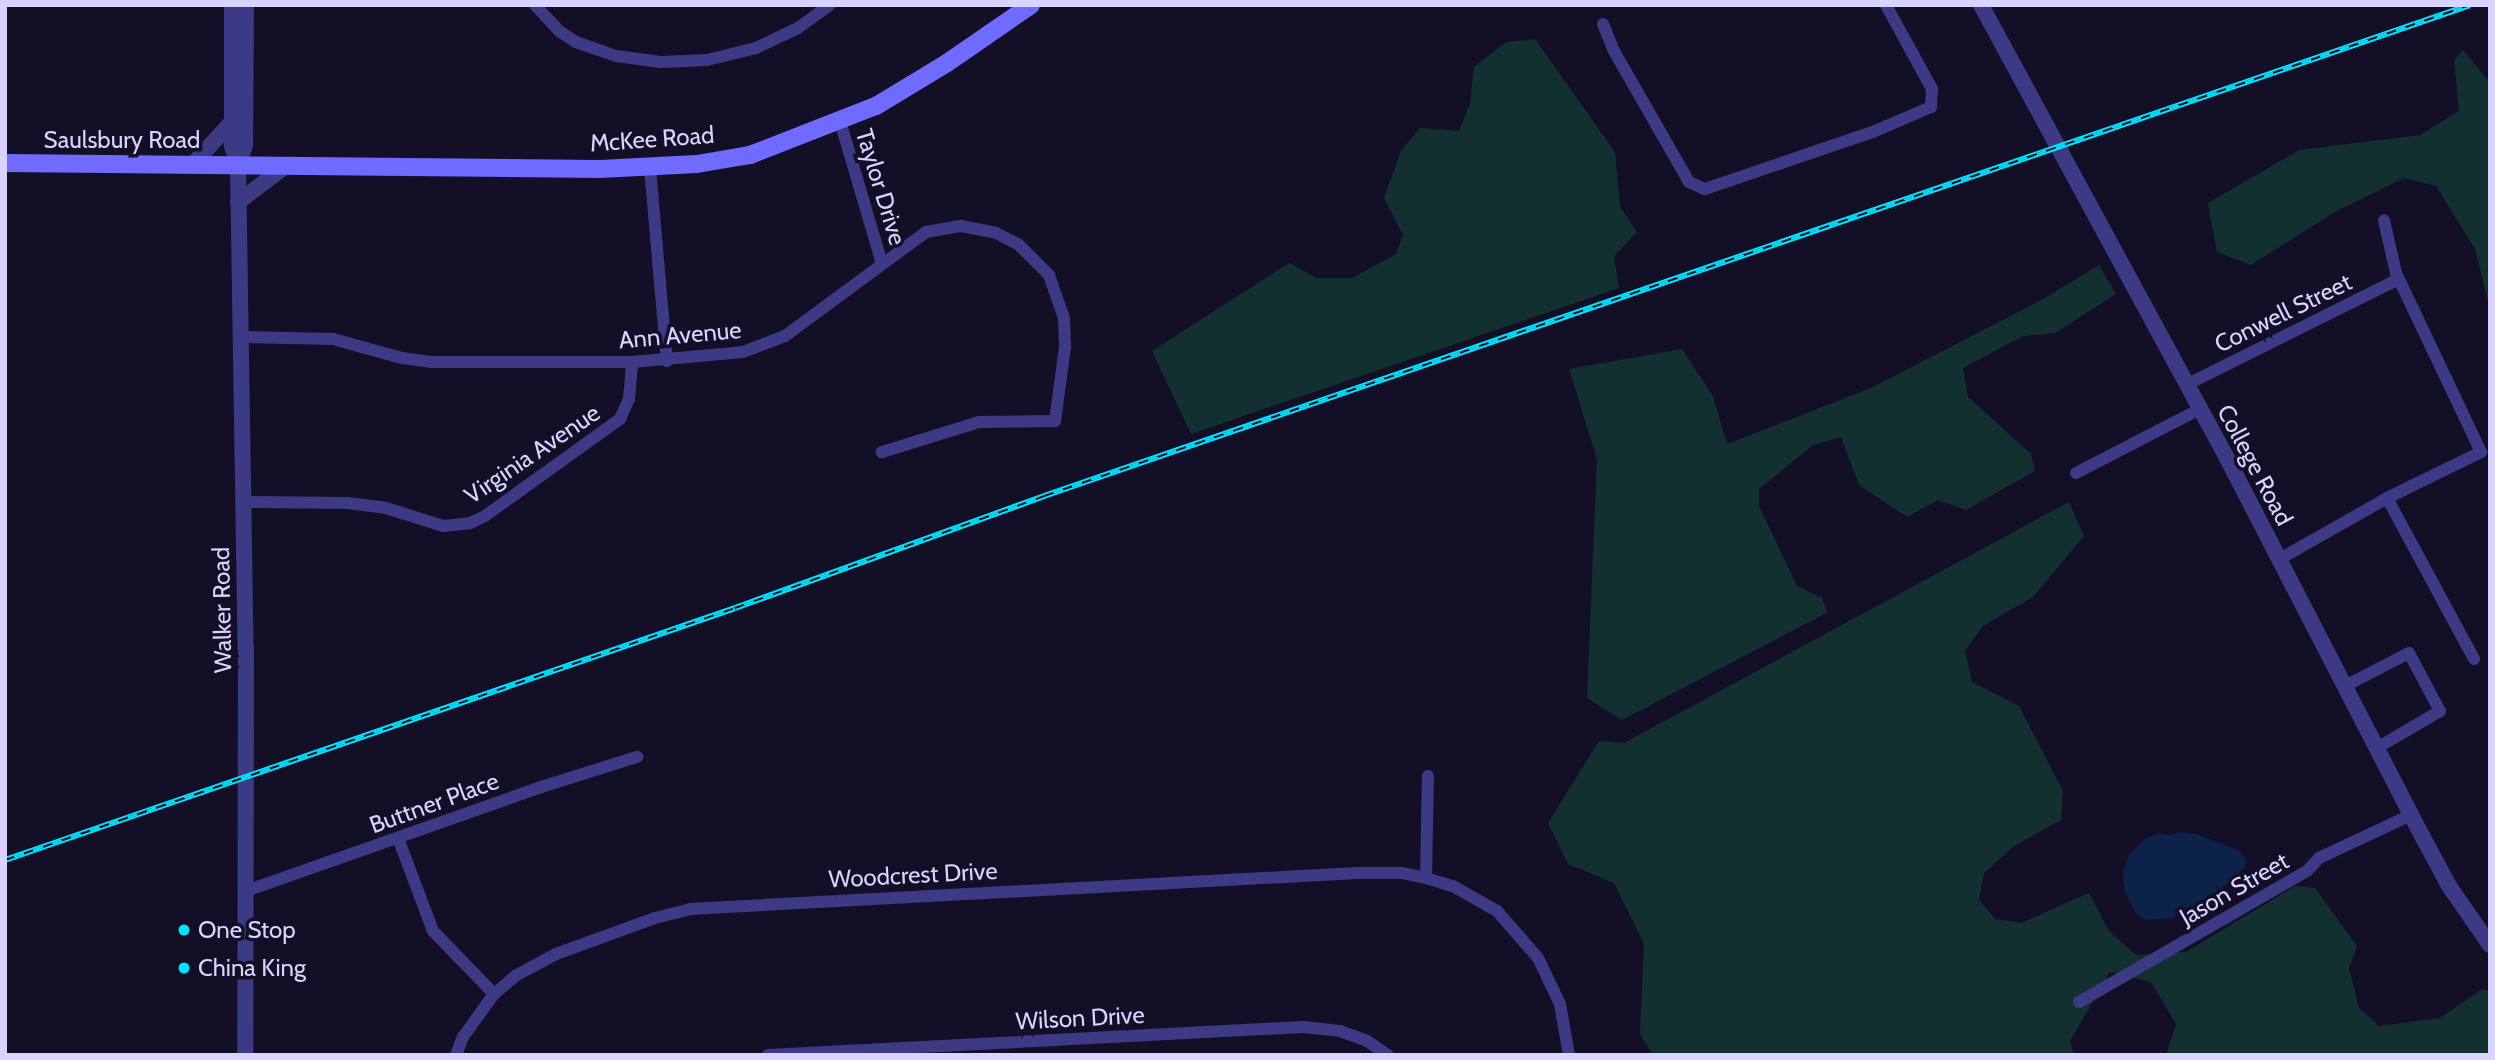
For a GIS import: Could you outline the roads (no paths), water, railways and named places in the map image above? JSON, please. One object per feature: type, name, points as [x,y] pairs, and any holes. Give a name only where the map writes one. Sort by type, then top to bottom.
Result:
[{"type":"main road","name":"McKee Road","points":[[238,165],[650,168],[750,155],[876,106],[947,63],[1031,5]]},
{"type":"main road","name":"Saulsbury Road","points":[[5,163],[238,165]]},
{"type":"street","name":"Walker Road","points":[[232,5],[232,146],[238,165],[246,1055]]},
{"type":"street","name":"Walker Road","points":[[238,165],[245,146],[246,5]]},
{"type":"street","points":[[536,5],[559,31],[576,42],[616,56],[662,62],[707,60],[756,48],[798,28],[830,5]]},
{"type":"street","points":[[1603,24],[1614,51],[1689,182],[1706,189],[1875,131],[1931,107],[1933,89],[1886,5]]},
{"type":"street","name":"College Road","points":[[1982,5],[2200,409],[2449,886],[2490,945]]},
{"type":"street","name":"Taylor Drive","points":[[840,121],[882,264]]},
{"type":"street","points":[[192,165],[232,122]]},
{"type":"street","points":[[238,202],[286,166]]},
{"type":"street","points":[[650,168],[667,361]]},
{"type":"street","points":[[2278,560],[2387,498],[2481,452],[2399,279],[2388,247],[2384,219]]},
{"type":"street","name":"Ann Avenue","points":[[239,337],[333,339],[402,358],[432,362],[667,361],[743,352],[772,343],[926,232],[950,226],[996,233],[1029,252],[1049,275],[1064,318],[1065,348],[1055,421],[979,422],[882,452]]},
{"type":"street","name":"Conwell Street","points":[[2186,385],[2399,279]]},
{"type":"street","name":"Virginia Avenue","points":[[242,502],[347,503],[386,508],[443,526],[470,523],[485,516],[620,419],[629,399],[632,362]]},
{"type":"street","points":[[2076,473],[2200,409]]},
{"type":"street","points":[[2387,498],[2474,659]]},
{"type":"street","points":[[2345,686],[2409,653],[2440,711],[2377,748]]},
{"type":"street","name":"Buttner Place","points":[[246,891],[541,787],[637,757]]},
{"type":"street","points":[[1426,877],[1429,776]]},
{"type":"street","name":"Jason Street","points":[[2079,1002],[2307,871],[2319,858],[2411,815]]},
{"type":"street","points":[[398,838],[433,931],[494,993]]},
{"type":"street","name":"Woodcrest Drive","points":[[456,1055],[463,1037],[494,993],[517,975],[556,954],[655,918],[690,909],[1357,873],[1402,873],[1453,886],[1497,911],[1514,927],[1538,958],[1560,1004],[1569,1055]]},
{"type":"street","name":"Wilson Drive","points":[[768,1055],[1303,1027],[1340,1031],[1367,1041],[1388,1055]]},
{"type":"water","points":[[2180,832],[2196,834],[2239,850],[2247,861],[2244,868],[2221,889],[2172,918],[2145,920],[2135,912],[2125,892],[2123,873],[2128,856],[2145,839],[2159,833],[2171,835]]},
{"type":"railway","points":[[5,860],[735,608],[1044,496],[2470,5]]},
{"type":"place","name":"One Stop","points":[[184,930]]},
{"type":"place","name":"China King","points":[[184,968]]}]
